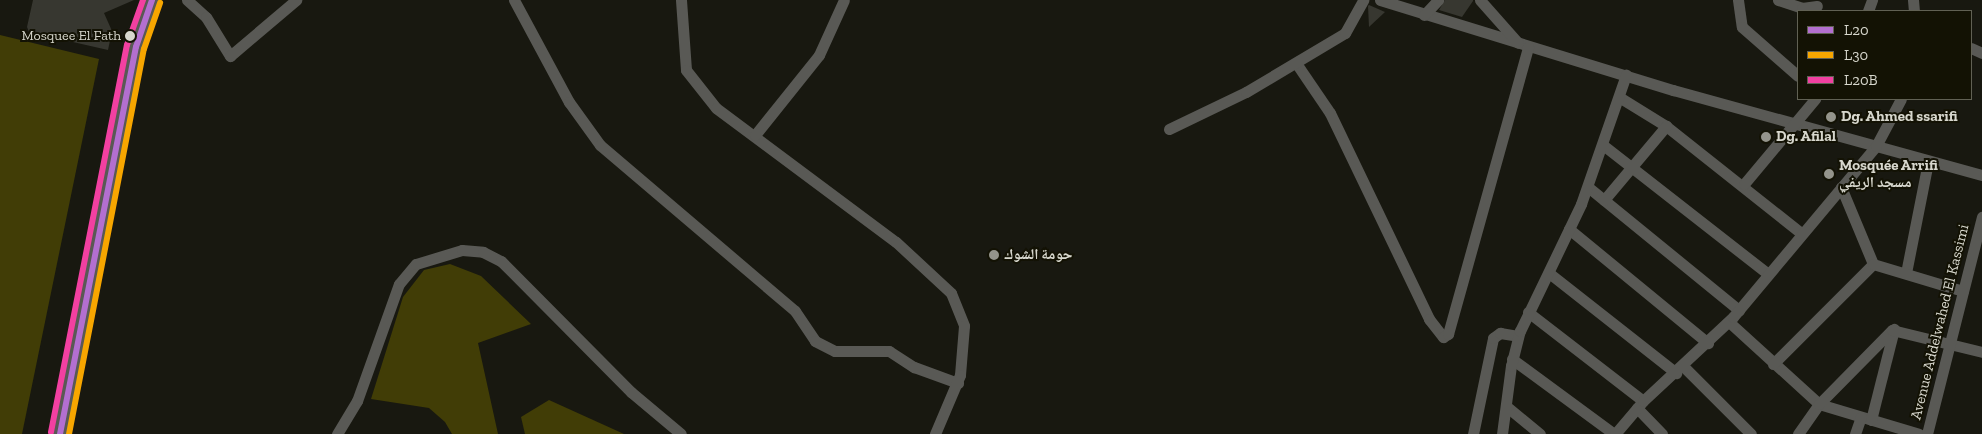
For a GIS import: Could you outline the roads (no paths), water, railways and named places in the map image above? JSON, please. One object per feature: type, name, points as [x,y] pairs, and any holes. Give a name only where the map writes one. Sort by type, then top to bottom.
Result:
[{"type":"main road","points":[[60,434],[132,65],[152,0]]},
{"type":"street","points":[[187,0],[206,17],[230,56],[296,0]]},
{"type":"street","points":[[514,0],[570,102],[600,145],[795,311],[815,341],[835,351],[889,351],[914,367],[958,382]]},
{"type":"street","points":[[681,0],[683,52],[691,80],[716,108],[755,135],[896,242],[951,293],[964,326],[958,382],[935,434]]},
{"type":"street","points":[[755,135],[819,55],[844,0]]},
{"type":"street","points":[[1169,129],[1296,63],[1345,33],[1363,0]]},
{"type":"street","points":[[1380,0],[1424,15],[1626,75],[1928,162],[1982,175]]},
{"type":"street","points":[[1424,15],[1438,0]]},
{"type":"street","points":[[1480,0],[1523,45]]},
{"type":"street","points":[[1738,0],[1742,27],[1797,72]]},
{"type":"street","points":[[1778,0],[1802,8],[1817,6]]},
{"type":"street","points":[[1296,63],[1330,112],[1429,319],[1443,337],[1448,334],[1523,45]]},
{"type":"street","points":[[1502,434],[1512,359],[1518,336],[1588,187],[1626,75]]},
{"type":"street","points":[[1619,97],[1666,126],[1744,184],[1801,233]]},
{"type":"street","points":[[1744,184],[1814,100]]},
{"type":"street","points":[[1512,359],[1615,434],[1640,405],[1729,322],[1801,233],[1876,146],[1900,100]]},
{"type":"street","points":[[1604,200],[1666,126]]},
{"type":"street","points":[[1603,145],[1768,274]]},
{"type":"street","points":[[1906,273],[1928,162]]},
{"type":"street","points":[[1588,187],[1739,310]]},
{"type":"street","points":[[1841,187],[1873,264]]},
{"type":"street","name":"Avenue Addelwahed El Kassimi","points":[[1927,434],[1952,343],[1982,217]]},
{"type":"street","points":[[1569,229],[1708,343]]},
{"type":"street","points":[[337,434],[357,401],[399,284],[416,264],[462,250],[483,252],[501,261],[631,392],[681,434]]},
{"type":"street","points":[[1873,264],[1963,291]]},
{"type":"street","points":[[1773,364],[1873,264]]},
{"type":"street","points":[[1549,273],[1679,369],[1751,434]]},
{"type":"street","points":[[1528,312],[1640,405],[1662,434]]},
{"type":"street","points":[[1729,322],[1819,404],[1919,434]]},
{"type":"street","points":[[1855,434],[1866,418],[1894,330]]},
{"type":"street","points":[[1798,434],[1819,404],[1881,338],[1894,330],[1982,352]]},
{"type":"street","points":[[1473,434],[1493,338],[1500,333],[1518,336]]},
{"type":"street","points":[[1506,406],[1540,434]]},
{"type":"place","name":"Mosquee El Fath","points":[[130,36]]},
{"type":"place","name":"Dg. Ahmed ssarifi","points":[[1831,117]]},
{"type":"place","name":"Dg. Afilal","points":[[1766,137]]},
{"type":"place","name":"Mosquée Arrifi مسجد الريفي","points":[[1829,174]]},
{"type":"place","name":"حومة الشوك","points":[[994,255]]}]
